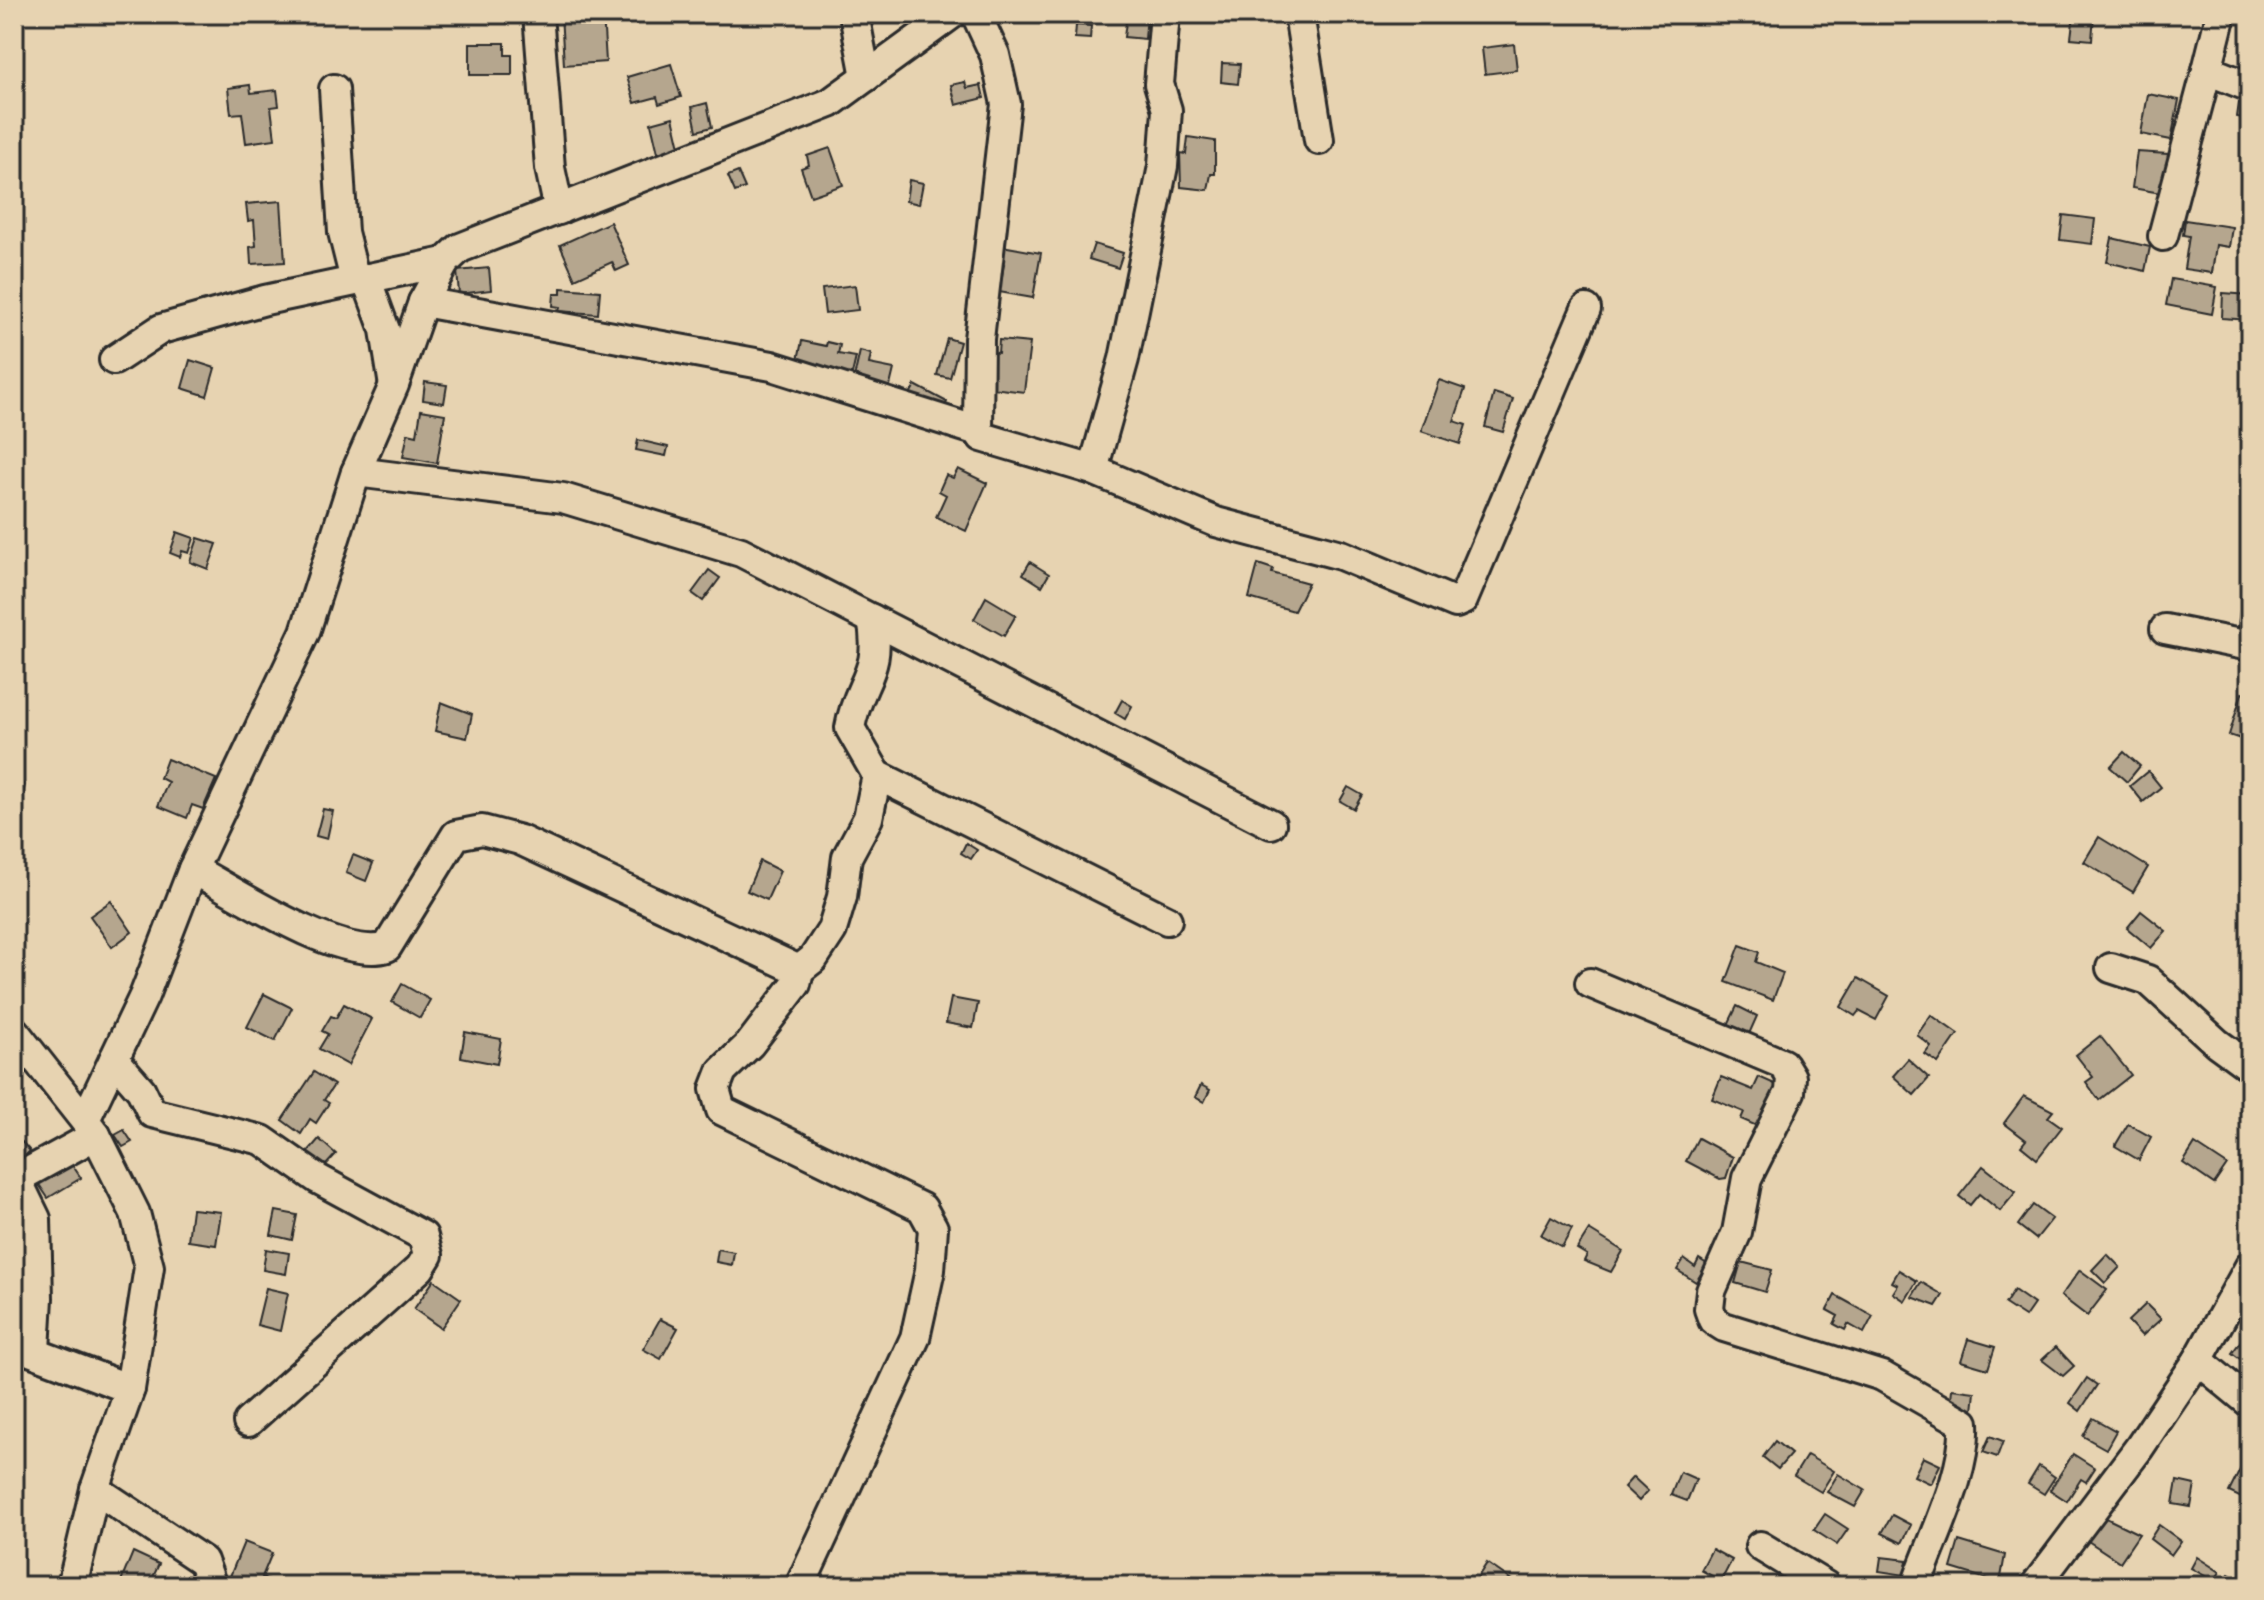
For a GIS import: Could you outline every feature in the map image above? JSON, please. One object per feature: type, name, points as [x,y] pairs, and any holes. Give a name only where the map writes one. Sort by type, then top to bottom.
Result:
[{"type":"street","points":[[538,14],[550,168],[559,210]]},
{"type":"street","points":[[854,14],[866,77]]},
{"type":"street","points":[[130,1389],[24,1348],[38,1298],[36,1219],[15,1180],[90,1128],[114,1059],[144,996],[193,869],[305,632],[356,472],[394,385],[423,302],[445,262],[460,248],[830,103],[952,14]]},
{"type":"street","points":[[976,14],[995,55],[1006,104],[979,339],[978,431],[982,437],[1093,470],[1216,522],[1341,555],[1456,603],[1463,600],[1586,309]]},
{"type":"street","points":[[1093,470],[1124,359],[1163,166],[1167,110],[1159,84],[1165,14]]},
{"type":"street","points":[[1299,14],[1319,140]]},
{"type":"street","points":[[2163,236],[2221,14]]},
{"type":"street","points":[[2207,70],[2250,87]]},
{"type":"street","points":[[334,89],[343,232],[385,330],[394,385]]},
{"type":"street","points":[[114,360],[161,329],[265,300],[445,262]]},
{"type":"street","points":[[423,302],[772,366],[978,431]]},
{"type":"street","points":[[356,472],[563,498],[741,552],[1271,824]]},
{"type":"street","points":[[872,619],[876,639],[873,673],[854,704],[850,728],[877,775],[1167,920]]},
{"type":"street","points":[[2165,629],[2250,646]]},
{"type":"street","points":[[800,1586],[915,1338],[930,1270],[933,1228],[922,1208],[721,1110],[715,1089],[722,1071],[750,1044],[796,984],[799,970],[813,959],[832,930],[842,897],[847,857],[868,818],[877,775]]},
{"type":"street","points":[[193,869],[326,940],[371,952],[387,947],[456,835],[482,830],[520,840],[799,970]]},
{"type":"street","points":[[2111,968],[2148,980],[2217,1043],[2250,1067]]},
{"type":"street","points":[[1590,983],[1783,1064],[1791,1077],[1790,1092],[1747,1178],[1737,1232],[1711,1291],[1709,1309],[1713,1320],[1724,1327],[1882,1376],[1964,1423],[1965,1442],[1958,1466],[1916,1586]]},
{"type":"street","points":[[14,1031],[90,1128],[135,1213],[149,1267],[130,1389],[95,1489],[72,1586]]},
{"type":"street","points":[[114,1059],[141,1090],[152,1113],[262,1140],[318,1179],[423,1236],[428,1255],[420,1268],[248,1422]]},
{"type":"street","points":[[2035,1586],[2139,1448],[2198,1360],[2250,1266]]},
{"type":"street","points":[[2198,1360],[2250,1403]]},
{"type":"street","points":[[95,1489],[203,1561],[212,1586]]},
{"type":"street","points":[[1760,1546],[1826,1586]]},
{"type":"building","points":[[561,14],[603,14],[606,62],[564,65]]},
{"type":"building","points":[[1127,14],[1147,14],[1145,39],[1124,37]]},
{"type":"building","points":[[2074,14],[2094,14],[2092,40],[2071,38]]},
{"type":"building","points":[[1076,25],[1091,26],[1090,39],[1075,38]]},
{"type":"building","points":[[470,43],[505,43],[505,55],[512,55],[512,75],[470,75]]},
{"type":"building","points":[[1514,44],[1517,70],[1485,74],[1482,48]]},
{"type":"building","points":[[1222,63],[1240,64],[1238,84],[1221,82]]},
{"type":"building","points":[[671,64],[681,97],[659,104],[657,97],[635,103],[627,77]]},
{"type":"building","points":[[965,82],[967,88],[981,85],[984,98],[956,105],[951,85]]},
{"type":"building","points":[[250,85],[251,93],[277,90],[279,106],[271,107],[275,139],[246,143],[242,113],[231,114],[228,88]]},
{"type":"building","points":[[2148,94],[2179,100],[2171,140],[2141,134]]},
{"type":"building","points":[[707,103],[712,127],[697,131],[692,107]]},
{"type":"building","points":[[2239,103],[2250,105],[2250,119],[2237,117]]},
{"type":"building","points":[[673,117],[680,147],[658,153],[651,123]]},
{"type":"building","points":[[1188,137],[1215,141],[1215,174],[1211,174],[1208,190],[1181,187],[1180,153],[1186,154]]},
{"type":"building","points":[[830,148],[843,185],[811,196],[801,168],[809,165],[807,156]]},
{"type":"building","points":[[2137,152],[2168,154],[2167,180],[2163,179],[2161,193],[2132,188]]},
{"type":"building","points":[[738,172],[745,188],[735,192],[728,176]]},
{"type":"building","points":[[909,180],[923,183],[919,204],[906,201]]},
{"type":"building","points":[[281,201],[285,262],[251,264],[250,247],[256,246],[254,220],[248,221],[246,204]]},
{"type":"building","points":[[2063,215],[2095,219],[2092,244],[2060,240]]},
{"type":"building","points":[[2185,220],[2232,227],[2229,247],[2216,245],[2212,273],[2184,269],[2189,236],[2183,235]]},
{"type":"building","points":[[610,222],[629,265],[616,271],[612,262],[575,279],[560,245]]},
{"type":"building","points":[[2112,238],[2150,247],[2145,271],[2107,262]]},
{"type":"building","points":[[1094,244],[1123,253],[1118,268],[1089,259]]},
{"type":"building","points":[[1002,246],[1041,253],[1033,298],[999,292],[1004,264],[998,263]]},
{"type":"building","points":[[489,268],[491,290],[459,294],[457,271]]},
{"type":"building","points":[[2171,279],[2217,287],[2212,314],[2166,305]]},
{"type":"building","points":[[855,285],[858,310],[825,314],[822,289]]},
{"type":"building","points":[[561,288],[600,291],[598,314],[559,311],[560,307],[553,306],[554,294],[561,294]]},
{"type":"building","points":[[2223,293],[2250,295],[2250,320],[2222,318]]},
{"type":"building","points":[[947,338],[960,342],[950,378],[937,375]]},
{"type":"building","points":[[999,340],[1030,343],[1024,392],[992,388],[993,377],[984,376],[987,352],[998,353]]},
{"type":"building","points":[[802,341],[826,346],[827,342],[840,345],[838,354],[856,357],[850,383],[796,369]]},
{"type":"building","points":[[860,351],[871,354],[869,364],[894,369],[888,394],[852,387]]},
{"type":"building","points":[[190,360],[215,368],[207,396],[182,388]]},
{"type":"building","points":[[1439,380],[1465,389],[1454,421],[1466,425],[1460,444],[1421,431]]},
{"type":"building","points":[[425,382],[447,385],[444,403],[423,400]]},
{"type":"building","points":[[915,385],[947,402],[941,413],[909,396]]},
{"type":"building","points":[[1494,393],[1513,399],[1503,432],[1485,427]]},
{"type":"building","points":[[421,410],[445,414],[437,463],[403,457],[408,433],[417,435]]},
{"type":"building","points":[[638,440],[668,447],[666,456],[636,450]]},
{"type":"building","points":[[958,469],[987,483],[966,531],[936,517],[946,495],[939,491],[946,475],[953,478]]},
{"type":"building","points":[[177,532],[194,538],[189,553],[182,551],[180,557],[170,553]]},
{"type":"building","points":[[198,538],[217,544],[208,569],[190,562]]},
{"type":"building","points":[[1030,562],[1049,574],[1042,586],[1023,574]]},
{"type":"building","points":[[1258,564],[1273,569],[1272,573],[1308,583],[1294,611],[1249,598]]},
{"type":"building","points":[[709,570],[720,578],[703,601],[692,593]]},
{"type":"building","points":[[2243,587],[2250,588],[2250,628],[2238,626]]},
{"type":"building","points":[[986,597],[1016,615],[1004,636],[974,619]]},
{"type":"building","points":[[2242,693],[2250,695],[2250,742],[2229,735]]},
{"type":"building","points":[[1122,700],[1132,706],[1125,719],[1115,713]]},
{"type":"building","points":[[441,702],[472,714],[467,738],[435,731]]},
{"type":"building","points":[[2124,752],[2140,766],[2127,782],[2110,767]]},
{"type":"building","points":[[167,759],[216,779],[203,809],[192,805],[187,818],[158,806],[168,782],[160,778]]},
{"type":"building","points":[[2148,771],[2161,787],[2143,802],[2130,786]]},
{"type":"building","points":[[14,779],[25,785],[21,804],[14,803]]},
{"type":"building","points":[[1348,787],[1362,795],[1354,809],[1340,801]]},
{"type":"building","points":[[323,809],[333,811],[327,839],[316,836]]},
{"type":"building","points":[[2099,837],[2148,867],[2133,892],[2084,862]]},
{"type":"building","points":[[966,843],[977,850],[971,859],[961,853]]},
{"type":"building","points":[[353,855],[373,863],[366,881],[346,873]]},
{"type":"building","points":[[760,861],[780,871],[767,900],[747,891]]},
{"type":"building","points":[[111,901],[132,932],[112,947],[90,916]]},
{"type":"building","points":[[2141,911],[2166,931],[2151,948],[2127,928]]},
{"type":"building","points":[[1740,945],[1759,952],[1756,962],[1783,973],[1773,1000],[1726,982]]},
{"type":"building","points":[[1858,978],[1889,996],[1876,1020],[1859,1011],[1855,1016],[1841,1007]]},
{"type":"building","points":[[402,984],[430,1000],[420,1018],[392,1002]]},
{"type":"building","points":[[264,994],[292,1008],[275,1041],[247,1027]]},
{"type":"building","points":[[951,998],[978,1003],[973,1028],[946,1023]]},
{"type":"building","points":[[344,1004],[372,1019],[348,1065],[319,1049],[328,1034],[322,1031],[331,1016],[336,1018]]},
{"type":"building","points":[[1737,1006],[1757,1016],[1745,1043],[1724,1033]]},
{"type":"building","points":[[1931,1015],[1958,1034],[1938,1063],[1925,1054],[1931,1046],[1917,1035]]},
{"type":"building","points":[[465,1032],[501,1039],[497,1064],[461,1057]]},
{"type":"building","points":[[2100,1036],[2131,1075],[2099,1100],[2086,1082],[2093,1077],[2076,1055]]},
{"type":"building","points":[[1908,1059],[1929,1078],[1914,1095],[1893,1076]]},
{"type":"building","points":[[314,1072],[334,1085],[324,1100],[329,1103],[316,1123],[310,1119],[301,1134],[282,1120]]},
{"type":"building","points":[[1721,1077],[1753,1090],[1759,1077],[1777,1085],[1759,1127],[1741,1119],[1744,1112],[1712,1099]]},
{"type":"building","points":[[1201,1085],[1210,1090],[1204,1102],[1195,1097]]},
{"type":"building","points":[[2024,1096],[2053,1111],[2048,1117],[2062,1127],[2037,1159],[2021,1146],[2026,1140],[2004,1123]]},
{"type":"building","points":[[2128,1124],[2151,1137],[2139,1160],[2115,1146]]},
{"type":"building","points":[[124,1130],[132,1142],[123,1147],[115,1135]]},
{"type":"building","points":[[1698,1138],[1733,1157],[1726,1178],[1720,1179],[1686,1161]]},
{"type":"building","points":[[319,1139],[336,1154],[316,1176],[300,1161]]},
{"type":"building","points":[[22,1142],[30,1151],[14,1166],[14,1150]]},
{"type":"building","points":[[2195,1144],[2227,1165],[2214,1184],[2183,1163]]},
{"type":"building","points":[[71,1163],[81,1178],[48,1198],[38,1183]]},
{"type":"building","points":[[1983,1166],[2016,1192],[2000,1211],[1979,1194],[1970,1205],[1959,1196]]},
{"type":"building","points":[[14,1201],[23,1202],[19,1227],[14,1226]]},
{"type":"building","points":[[2033,1205],[2052,1219],[2036,1239],[2018,1225]]},
{"type":"building","points":[[192,1209],[221,1212],[216,1245],[188,1241]]},
{"type":"building","points":[[276,1211],[297,1215],[292,1240],[271,1235]]},
{"type":"building","points":[[1551,1217],[1572,1229],[1562,1247],[1541,1235]]},
{"type":"building","points":[[1589,1230],[1623,1251],[1611,1272],[1584,1261],[1587,1255],[1577,1249]]},
{"type":"building","points":[[266,1249],[289,1253],[286,1274],[263,1270]]},
{"type":"building","points":[[718,1249],[734,1252],[732,1265],[716,1262]]},
{"type":"building","points":[[2107,1254],[2120,1267],[2105,1283],[2092,1270]]},
{"type":"building","points":[[1684,1259],[1695,1267],[1699,1259],[1707,1264],[1696,1282],[1677,1270]]},
{"type":"building","points":[[1741,1262],[1772,1270],[1765,1292],[1735,1283]]},
{"type":"building","points":[[1899,1270],[1917,1281],[1905,1301],[1893,1293],[1898,1285],[1892,1282]]},
{"type":"building","points":[[2080,1270],[2107,1290],[2087,1316],[2061,1296]]},
{"type":"building","points":[[434,1280],[461,1299],[441,1328],[414,1309]]},
{"type":"building","points":[[1921,1282],[1943,1295],[1936,1306],[1912,1297]]},
{"type":"building","points":[[266,1288],[288,1293],[280,1331],[257,1325]]},
{"type":"building","points":[[2014,1290],[2034,1304],[2025,1317],[2005,1304]]},
{"type":"building","points":[[1835,1295],[1873,1316],[1864,1333],[1848,1324],[1845,1330],[1834,1324],[1838,1316],[1827,1310]]},
{"type":"building","points":[[2146,1304],[2161,1319],[2142,1336],[2128,1321]]},
{"type":"building","points":[[660,1319],[678,1328],[661,1359],[643,1349]]},
{"type":"building","points":[[2243,1338],[2250,1343],[2247,1364],[2232,1353]]},
{"type":"building","points":[[1968,1339],[1995,1347],[1988,1369],[1961,1361]]},
{"type":"building","points":[[2056,1347],[2074,1366],[2063,1376],[2042,1360]]},
{"type":"building","points":[[2087,1378],[2097,1385],[2080,1411],[2070,1403]]},
{"type":"building","points":[[1952,1389],[1975,1392],[1973,1411],[1950,1408]]},
{"type":"building","points":[[2093,1418],[2116,1431],[2106,1449],[2083,1436]]},
{"type":"building","points":[[1990,1436],[2003,1441],[1997,1457],[1983,1452]]},
{"type":"building","points":[[1775,1441],[1791,1454],[1778,1469],[1763,1457]]},
{"type":"building","points":[[2073,1454],[2095,1468],[2086,1482],[2081,1479],[2067,1501],[2050,1490]]},
{"type":"building","points":[[1807,1455],[1834,1471],[1821,1492],[1794,1476]]},
{"type":"building","points":[[1923,1457],[1940,1465],[1931,1484],[1914,1476]]},
{"type":"building","points":[[2245,1460],[2250,1463],[2250,1502],[2229,1492]]},
{"type":"building","points":[[2039,1466],[2055,1477],[2044,1494],[2028,1484]]},
{"type":"building","points":[[1680,1472],[1696,1479],[1687,1501],[1671,1495]]},
{"type":"building","points":[[1838,1474],[1865,1490],[1855,1507],[1827,1492]]},
{"type":"building","points":[[1633,1477],[1648,1491],[1639,1501],[1624,1487]]},
{"type":"building","points":[[2177,1481],[2195,1485],[2191,1507],[2173,1504]]},
{"type":"building","points":[[1825,1514],[1848,1529],[1837,1545],[1814,1530]]},
{"type":"building","points":[[1892,1515],[1911,1525],[1902,1543],[1882,1533]]},
{"type":"building","points":[[2104,1517],[2139,1534],[2120,1562],[2088,1541]]},
{"type":"building","points":[[2159,1525],[2181,1541],[2171,1555],[2150,1539]]},
{"type":"building","points":[[1959,1541],[2005,1555],[2000,1583],[1951,1568]]},
{"type":"building","points":[[244,1542],[272,1553],[262,1577],[269,1580],[266,1586],[226,1586]]},
{"type":"building","points":[[1712,1549],[1732,1560],[1721,1581],[1701,1570]]},
{"type":"building","points":[[133,1552],[159,1564],[149,1586],[119,1586]]},
{"type":"building","points":[[1881,1557],[1907,1560],[1905,1575],[1879,1571]]},
{"type":"building","points":[[2197,1557],[2220,1572],[2214,1581],[2191,1568]]},
{"type":"building","points":[[1487,1563],[1513,1581],[1510,1586],[1472,1586]]},
{"type":"building","points":[[2229,1574],[2248,1586],[2221,1586]]}]
